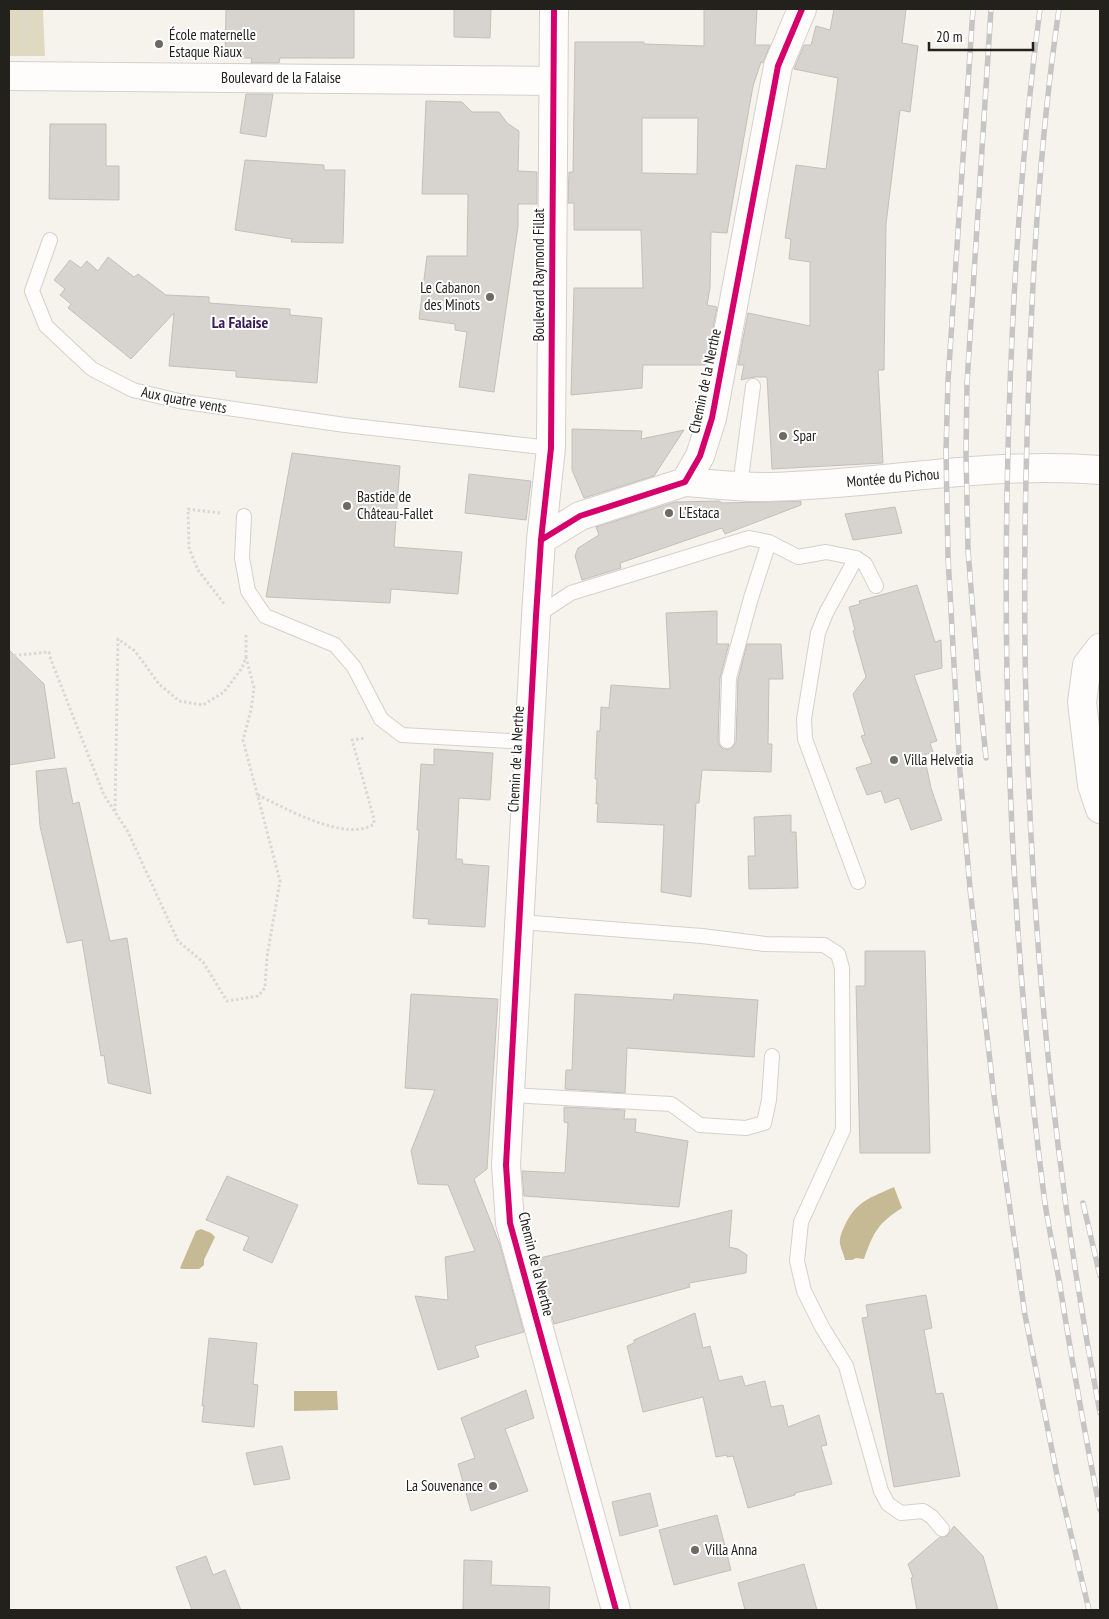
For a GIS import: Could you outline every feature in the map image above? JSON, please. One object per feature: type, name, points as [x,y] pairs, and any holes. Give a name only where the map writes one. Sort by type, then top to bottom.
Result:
[{"type":"street","name":"Boulevard Raymond Fillat","points":[[541,540],[551,448],[554,9]]},
{"type":"street","name":"Chemin de la Nerthe","points":[[686,482],[700,456],[712,418],[778,66],[802,9]]},
{"type":"street","name":"Boulevard de la Falaise","points":[[9,76],[553,81]]},
{"type":"street","name":"Montée du Pichou","points":[[686,482],[769,487],[987,470],[1053,467],[1100,470]]},
{"type":"street","points":[[541,540],[580,516],[686,482]]},
{"type":"street","name":"Chemin de la Nerthe","points":[[541,540],[506,1165],[510,1223],[616,1610]]},
{"type":"street","points":[[1100,648],[1087,665],[1082,702],[1092,785],[1100,809]]},
{"type":"lane","name":"Aux quatre vents","points":[[50,240],[32,292],[46,326],[92,369],[133,390],[179,401],[345,425],[551,448]]},
{"type":"lane","points":[[740,486],[753,386]]},
{"type":"lane","points":[[244,516],[242,558],[248,591],[265,616],[334,645],[354,667],[381,718],[402,735],[529,742]]},
{"type":"lane","points":[[536,616],[571,593],[749,538],[769,542],[798,557],[826,552],[856,558],[865,564],[876,586]]},
{"type":"lane","points":[[727,741],[729,678],[769,542]]},
{"type":"lane","points":[[856,558],[826,613],[818,633],[804,719],[805,739],[858,882]]},
{"type":"lane","points":[[520,922],[765,944],[824,945],[838,954],[842,968],[843,1130],[801,1222],[797,1261],[804,1291],[822,1327],[846,1366],[881,1491],[888,1504],[901,1514],[924,1511],[942,1529]]},
{"type":"lane","points":[[511,1095],[671,1104],[700,1125],[746,1128],[764,1123],[772,1056]]},
{"type":"path","points":[[227,514],[188,509],[190,548],[195,563],[198,570],[228,609]]},
{"type":"path","points":[[9,656],[49,652],[50,660],[104,795],[128,832],[178,941],[203,962],[228,1001],[240,1000],[258,996],[265,988],[267,957],[280,881],[243,740],[251,710],[254,688],[246,657],[246,632]]},
{"type":"path","points":[[115,812],[118,639],[135,651],[159,684],[179,701],[195,704],[203,704],[224,692],[242,668],[246,657]]},
{"type":"path","points":[[258,795],[298,815],[337,829],[368,828],[374,824],[374,819],[352,740],[402,735]]},
{"type":"shaded area","points":[[9,9],[43,9],[45,56],[9,56]]},
{"type":"shaded area","points":[[894,1187],[902,1208],[877,1229],[864,1259],[845,1260],[840,1246],[840,1239],[849,1217],[865,1201]]},
{"type":"shaded area","points":[[201,1229],[215,1237],[204,1260],[204,1265],[199,1269],[180,1268],[196,1231]]},
{"type":"shaded area","points":[[294,1391],[337,1391],[338,1410],[294,1411]]},
{"type":"building","points":[[226,9],[354,9],[354,58],[280,58],[279,63],[251,63],[252,58],[225,58]]},
{"type":"building","points":[[454,9],[491,9],[490,38],[454,37]]},
{"type":"building","points":[[704,9],[757,9],[755,45],[770,45],[763,63],[761,62],[753,86],[727,233],[711,232],[710,288],[707,305],[717,307],[706,365],[643,365],[642,388],[571,395],[574,288],[643,288],[641,230],[574,230],[574,203],[568,203],[569,172],[573,172],[575,42],[644,42],[644,44],[704,46]],"holes":[[[642,118],[698,118],[697,174],[642,173]]]},
{"type":"building","points":[[834,9],[906,9],[902,43],[918,46],[910,112],[900,110],[886,224],[884,370],[878,370],[883,463],[772,469],[767,377],[741,380],[744,365],[738,365],[748,313],[810,326],[810,262],[789,259],[791,239],[785,238],[796,165],[826,169],[838,78],[794,69],[804,45],[811,45],[816,26],[830,30]]},
{"type":"building","points":[[246,94],[273,94],[266,137],[240,133]]},
{"type":"building","points":[[426,101],[462,102],[472,112],[499,112],[507,123],[519,131],[518,171],[537,172],[537,204],[518,204],[518,226],[494,392],[459,387],[467,332],[455,330],[455,324],[419,319],[427,256],[467,256],[468,194],[422,194]]},
{"type":"building","points":[[50,124],[106,124],[106,166],[119,166],[119,200],[49,199]]},
{"type":"building","points":[[245,160],[324,165],[324,170],[345,170],[343,243],[291,242],[292,239],[235,230]]},
{"type":"building","points":[[108,257],[134,277],[138,274],[166,295],[209,297],[209,303],[290,309],[290,315],[322,318],[317,383],[236,377],[236,371],[169,366],[174,313],[131,359],[68,308],[71,304],[60,295],[65,289],[54,280],[70,260],[81,268],[87,261],[98,271]]},
{"type":"building","points":[[572,429],[642,431],[641,439],[684,430],[654,476],[584,498],[572,470]]},
{"type":"building","points":[[292,453],[400,466],[394,547],[462,552],[458,594],[391,589],[390,603],[266,597]]},
{"type":"building","points":[[469,474],[531,481],[526,520],[465,513]]},
{"type":"building","points":[[719,501],[722,503],[801,501],[801,505],[725,534],[722,528],[620,563],[621,568],[582,580],[575,556],[578,548],[599,535],[596,527],[675,502]]},
{"type":"building","points":[[895,507],[902,533],[853,540],[845,514]]},
{"type":"building","points":[[917,585],[935,642],[941,640],[942,668],[914,675],[937,741],[930,743],[933,752],[924,755],[931,788],[942,820],[911,830],[899,798],[885,803],[881,791],[867,795],[856,768],[872,763],[861,736],[865,735],[853,694],[866,677],[853,631],[855,630],[849,607],[860,604],[859,601]]},
{"type":"building","points":[[717,611],[717,644],[729,644],[720,678],[718,741],[723,749],[731,749],[736,742],[738,679],[747,644],[781,644],[783,679],[769,679],[768,744],[772,744],[771,772],[702,770],[699,803],[696,803],[691,897],[661,892],[664,825],[597,822],[597,779],[595,779],[597,731],[600,731],[601,707],[609,708],[611,685],[670,689],[666,613]]},
{"type":"building","points":[[9,650],[44,684],[55,758],[9,765]]},
{"type":"building","points":[[434,749],[493,753],[490,800],[459,798],[456,859],[462,859],[463,864],[489,866],[485,927],[428,924],[429,919],[413,918],[421,764],[434,765]]},
{"type":"building","points":[[66,768],[73,804],[79,802],[110,941],[127,938],[151,1094],[108,1083],[104,1055],[101,1056],[82,940],[67,943],[40,826],[36,771]]},
{"type":"building","points":[[791,815],[791,832],[796,832],[798,888],[749,889],[748,856],[755,856],[754,817]]},
{"type":"building","points":[[865,951],[925,951],[930,1153],[860,1153],[856,986],[865,986]]},
{"type":"building","points":[[411,994],[498,999],[487,1169],[474,1179],[500,1245],[524,1332],[475,1346],[479,1357],[438,1370],[415,1296],[448,1300],[445,1257],[475,1251],[448,1185],[418,1184],[411,1151],[435,1090],[405,1088]]},
{"type":"building","points":[[575,994],[673,1000],[674,994],[758,1000],[754,1057],[627,1048],[625,1093],[565,1089],[566,1070],[572,1070]]},
{"type":"building","points":[[564,1107],[625,1110],[624,1119],[636,1119],[635,1132],[688,1141],[679,1207],[524,1196],[522,1171],[565,1173],[568,1123],[564,1122]]},
{"type":"building","points":[[227,1176],[298,1205],[272,1263],[243,1250],[249,1237],[206,1220]]},
{"type":"building","points":[[732,1210],[729,1247],[738,1249],[747,1255],[746,1273],[689,1283],[690,1287],[554,1324],[536,1259]]},
{"type":"building","points":[[926,1295],[932,1328],[924,1330],[936,1394],[943,1393],[960,1476],[894,1487],[862,1318],[868,1317],[866,1305]]},
{"type":"building","points":[[695,1313],[703,1348],[710,1346],[719,1381],[742,1376],[745,1386],[765,1381],[771,1407],[783,1405],[788,1427],[819,1415],[827,1445],[821,1446],[832,1484],[795,1493],[795,1495],[748,1508],[733,1456],[716,1457],[703,1397],[643,1412],[627,1346],[634,1343],[634,1340]]},
{"type":"building","points":[[209,1338],[257,1343],[253,1384],[258,1385],[254,1427],[202,1422]]},
{"type":"building","points":[[526,1390],[534,1418],[505,1429],[528,1491],[471,1511],[458,1464],[475,1458],[461,1418]]},
{"type":"building","points":[[282,1446],[290,1479],[254,1485],[246,1453]]},
{"type":"building","points":[[650,1493],[658,1526],[620,1536],[612,1502]]},
{"type":"building","name":"Villa Anna","points":[[717,1515],[731,1570],[674,1585],[659,1530]]},
{"type":"building","points":[[954,1526],[983,1556],[998,1610],[917,1610],[911,1578],[913,1577],[908,1564],[940,1537],[947,1536]]},
{"type":"building","points":[[206,1556],[213,1575],[225,1570],[241,1610],[192,1610],[176,1567]]},
{"type":"building","points":[[464,1560],[492,1561],[491,1585],[550,1587],[549,1610],[463,1610]]},
{"type":"building","points":[[804,1564],[817,1610],[745,1610],[738,1583]]},
{"type":"railway","points":[[973,9],[948,381],[946,451],[948,557],[960,772],[970,889],[994,1096],[1025,1315],[1058,1480],[1089,1610]]},
{"type":"railway","points":[[986,758],[968,550],[966,453],[967,383],[991,9]]},
{"type":"railway","points":[[1040,9],[1026,129],[1010,372],[1006,581],[1009,757],[1018,933],[1025,1021],[1044,1196],[1100,1510]]},
{"type":"railway","points":[[1059,9],[1046,116],[1033,278],[1027,440],[1025,562],[1026,685],[1037,929],[1047,1050],[1061,1172],[1079,1293],[1100,1413]]},
{"type":"railway","points":[[1083,1203],[1100,1276]]},
{"type":"cycle path","points":[[554,9],[551,448],[541,540],[536,616],[506,1165],[510,1223],[616,1610]]},
{"type":"cycle path","points":[[541,540],[580,516],[685,482],[700,456],[712,418],[778,66],[802,9]]},
{"type":"place","name":"École maternelle Estaque Riaux","points":[[159,44]]},
{"type":"place","name":"Le Cabanon des Minots","points":[[490,297]]},
{"type":"place","name":"Spar","points":[[783,436]]},
{"type":"place","name":"Bastide de Château-Fallet","points":[[347,506]]},
{"type":"place","name":"L'Estaca","points":[[669,513]]},
{"type":"place","name":"Villa Helvetia","points":[[894,760]]},
{"type":"place","name":"La Souvenance","points":[[493,1486]]},
{"type":"place","name":"Villa Anna","points":[[695,1550]]},
{"type":"district","name":"La Falaise","points":[[240,322]]}]
